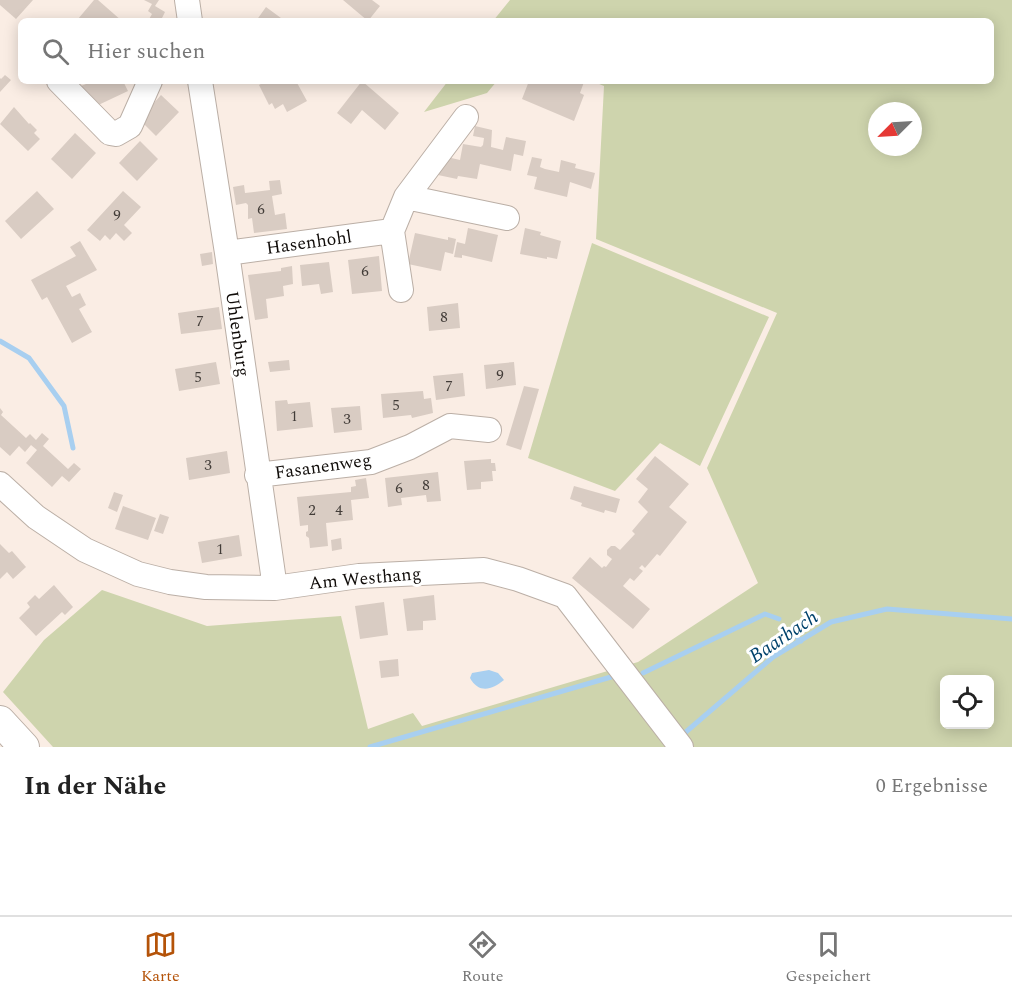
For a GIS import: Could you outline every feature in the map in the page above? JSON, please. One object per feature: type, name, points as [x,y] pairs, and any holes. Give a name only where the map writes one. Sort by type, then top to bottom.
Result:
[{"type":"main road","points":[[0,722],[24,747]]},
{"type":"street","points":[[187,0],[190,18]]},
{"type":"street","points":[[62,84],[110,133],[116,134],[130,126],[149,84]]},
{"type":"street","name":"Uhlenburg","points":[[200,84],[275,588]]},
{"type":"street","points":[[401,290],[392,231],[406,197],[466,117]]},
{"type":"street","points":[[406,197],[507,218]]},
{"type":"street","name":"Hasenhohl","points":[[227,252],[392,231]]},
{"type":"street","name":"Fasanenweg","points":[[257,475],[371,462],[410,447],[450,426],[489,430]]},
{"type":"street","name":"Am Westhang","points":[[0,484],[36,517],[85,550],[138,574],[190,586],[275,588],[359,576],[484,570],[519,579],[565,596],[676,740]]},
{"type":"green space","points":[[510,0],[1012,0],[1012,747],[53,747],[3,692],[44,640],[102,590],[207,626],[341,616],[368,729],[413,713],[422,726],[638,662],[758,583],[707,468],[777,313],[596,239],[604,86],[599,84],[994,84],[994,18],[495,18]]},
{"type":"green space","points":[[446,84],[494,84],[487,93],[424,112]]},
{"type":"green space","points":[[592,243],[769,317],[700,466],[660,443],[615,491],[528,458]]},
{"type":"water","points":[[489,670],[498,673],[504,680],[486,689],[477,686],[470,678],[472,673]]},
{"type":"building","points":[[0,0],[33,0],[16,19],[0,5]]},
{"type":"building","points":[[94,0],[98,0],[119,18],[79,18]]},
{"type":"building","points":[[144,0],[159,0],[155,6],[165,12],[162,18],[150,18],[152,14],[148,11],[152,4]]},
{"type":"building","points":[[343,0],[372,0],[380,6],[370,18],[364,18]]},
{"type":"building","points":[[266,7],[281,18],[258,18]]},
{"type":"building","points":[[5,75],[11,80],[0,92],[0,78]]},
{"type":"building","points":[[124,84],[128,91],[92,108],[81,86]]},
{"type":"building","points":[[298,84],[307,101],[287,112],[283,104],[275,109],[272,103],[269,105],[259,85]]},
{"type":"building","points":[[360,84],[365,84],[399,113],[385,130],[362,110],[351,124],[337,113]]},
{"type":"building","points":[[528,84],[583,84],[580,93],[584,95],[574,121],[522,99]]},
{"type":"building","points":[[161,95],[179,112],[156,136],[142,122],[148,116],[145,113]]},
{"type":"building","points":[[14,107],[37,130],[34,133],[40,139],[28,151],[0,124]]},
{"type":"building","points":[[475,126],[492,130],[491,147],[503,150],[506,137],[526,141],[523,156],[514,154],[511,171],[480,164],[477,179],[458,176],[457,179],[438,175],[440,165],[447,157],[460,160],[463,144],[481,147],[483,145],[484,138],[473,136]]},
{"type":"building","points":[[75,133],[96,153],[72,179],[51,159]]},
{"type":"building","points":[[140,141],[158,159],[137,181],[119,163]]},
{"type":"building","points":[[532,157],[542,159],[540,167],[545,169],[559,172],[561,160],[576,164],[575,168],[595,173],[591,189],[570,182],[567,197],[534,189],[537,177],[527,175]]},
{"type":"building","points":[[280,180],[282,194],[272,196],[275,215],[285,213],[287,229],[254,233],[252,218],[248,219],[248,205],[246,203],[236,205],[233,187],[244,185],[245,193],[270,190],[269,181]]},
{"type":"building","points":[[37,191],[54,209],[21,239],[5,221]]},
{"type":"building","points":[[123,191],[141,207],[124,225],[132,233],[124,241],[116,233],[110,240],[105,235],[100,241],[87,230]]},
{"type":"building","points":[[468,228],[498,235],[492,262],[462,255],[462,258],[454,257],[457,242],[465,244]]},
{"type":"building","points":[[525,228],[561,241],[557,259],[520,254]]},
{"type":"building","points":[[415,233],[448,240],[448,237],[456,239],[453,254],[445,252],[441,271],[408,264]]},
{"type":"building","points":[[80,241],[97,270],[66,286],[72,297],[80,293],[86,305],[79,309],[92,332],[72,343],[47,297],[42,300],[31,280],[76,256],[70,247]]},
{"type":"building","points":[[212,252],[213,264],[202,266],[200,254]]},
{"type":"building","points":[[379,256],[382,291],[352,294],[348,260]]},
{"type":"building","points":[[329,262],[333,292],[321,294],[319,284],[302,286],[300,265]]},
{"type":"building","points":[[292,266],[293,284],[283,286],[284,296],[266,299],[268,318],[255,320],[248,275],[281,271],[281,268]]},
{"type":"building","points":[[458,303],[460,328],[429,331],[427,307]]},
{"type":"building","points":[[219,307],[222,329],[181,334],[178,313]]},
{"type":"building","points":[[289,360],[290,370],[270,372],[268,362]]},
{"type":"building","points":[[216,362],[220,384],[179,391],[175,369]]},
{"type":"building","points":[[514,362],[516,385],[486,389],[484,365]]},
{"type":"building","points":[[463,373],[465,396],[436,400],[433,376]]},
{"type":"building","points":[[524,386],[539,389],[521,450],[506,445]]},
{"type":"building","points":[[423,391],[424,399],[431,398],[433,413],[412,418],[411,415],[383,418],[381,394]]},
{"type":"building","points":[[287,400],[288,404],[310,402],[313,427],[277,431],[275,401]]},
{"type":"building","points":[[360,406],[362,430],[334,433],[331,408]]},
{"type":"building","points":[[0,408],[3,412],[1,415],[26,438],[30,434],[36,440],[42,433],[49,439],[43,446],[68,469],[74,463],[81,469],[69,482],[62,476],[52,487],[26,463],[37,450],[31,445],[25,452],[19,446],[10,456],[0,447]]},
{"type":"building","points":[[227,451],[230,473],[189,480],[186,458]]},
{"type":"building","points":[[655,456],[689,484],[669,507],[687,522],[660,556],[657,554],[645,568],[642,565],[639,568],[643,571],[634,581],[630,578],[623,586],[650,609],[633,629],[572,578],[590,557],[602,568],[606,567],[612,559],[607,555],[607,550],[615,546],[620,550],[635,534],[632,531],[648,512],[638,502],[648,489],[636,479]]},
{"type":"building","points":[[491,459],[491,463],[495,463],[496,471],[492,471],[493,481],[481,482],[481,489],[467,490],[464,461]]},
{"type":"building","points":[[438,472],[441,501],[427,502],[426,495],[401,498],[402,505],[388,507],[385,478]]},
{"type":"building","points":[[366,478],[369,498],[351,500],[353,520],[326,523],[328,546],[310,548],[309,538],[306,536],[308,525],[300,526],[297,497],[351,492],[351,487],[356,486],[355,480]]},
{"type":"building","points":[[574,486],[620,499],[616,513],[605,510],[604,513],[581,506],[582,503],[570,499]]},
{"type":"building","points":[[114,492],[123,495],[117,512],[108,508]]},
{"type":"building","points":[[123,506],[156,518],[148,540],[115,529]]},
{"type":"building","points":[[160,514],[169,517],[163,534],[154,531]]},
{"type":"building","points":[[239,535],[242,556],[202,563],[198,542]]},
{"type":"building","points":[[341,538],[342,549],[332,551],[331,540]]},
{"type":"building","points":[[0,544],[9,553],[12,551],[26,567],[13,579],[7,572],[0,579]]},
{"type":"building","points":[[54,585],[73,607],[65,615],[62,612],[36,636],[19,618],[30,607],[27,603],[35,595],[39,599]]},
{"type":"building","points":[[434,595],[436,620],[423,621],[423,630],[407,631],[403,599]]},
{"type":"building","points":[[384,602],[388,635],[360,639],[355,606]]},
{"type":"building","points":[[398,659],[399,676],[381,678],[379,661]]},
{"type":"waterway","points":[[0,341],[29,358],[64,406],[73,448]]},
{"type":"waterway","name":"Baarbach","points":[[680,737],[773,657],[831,622],[887,609],[1012,619]]},
{"type":"waterway","points":[[643,673],[765,614],[779,619]]},
{"type":"waterway","points":[[790,630],[801,641]]},
{"type":"waterway","points":[[370,747],[611,677]]}]
